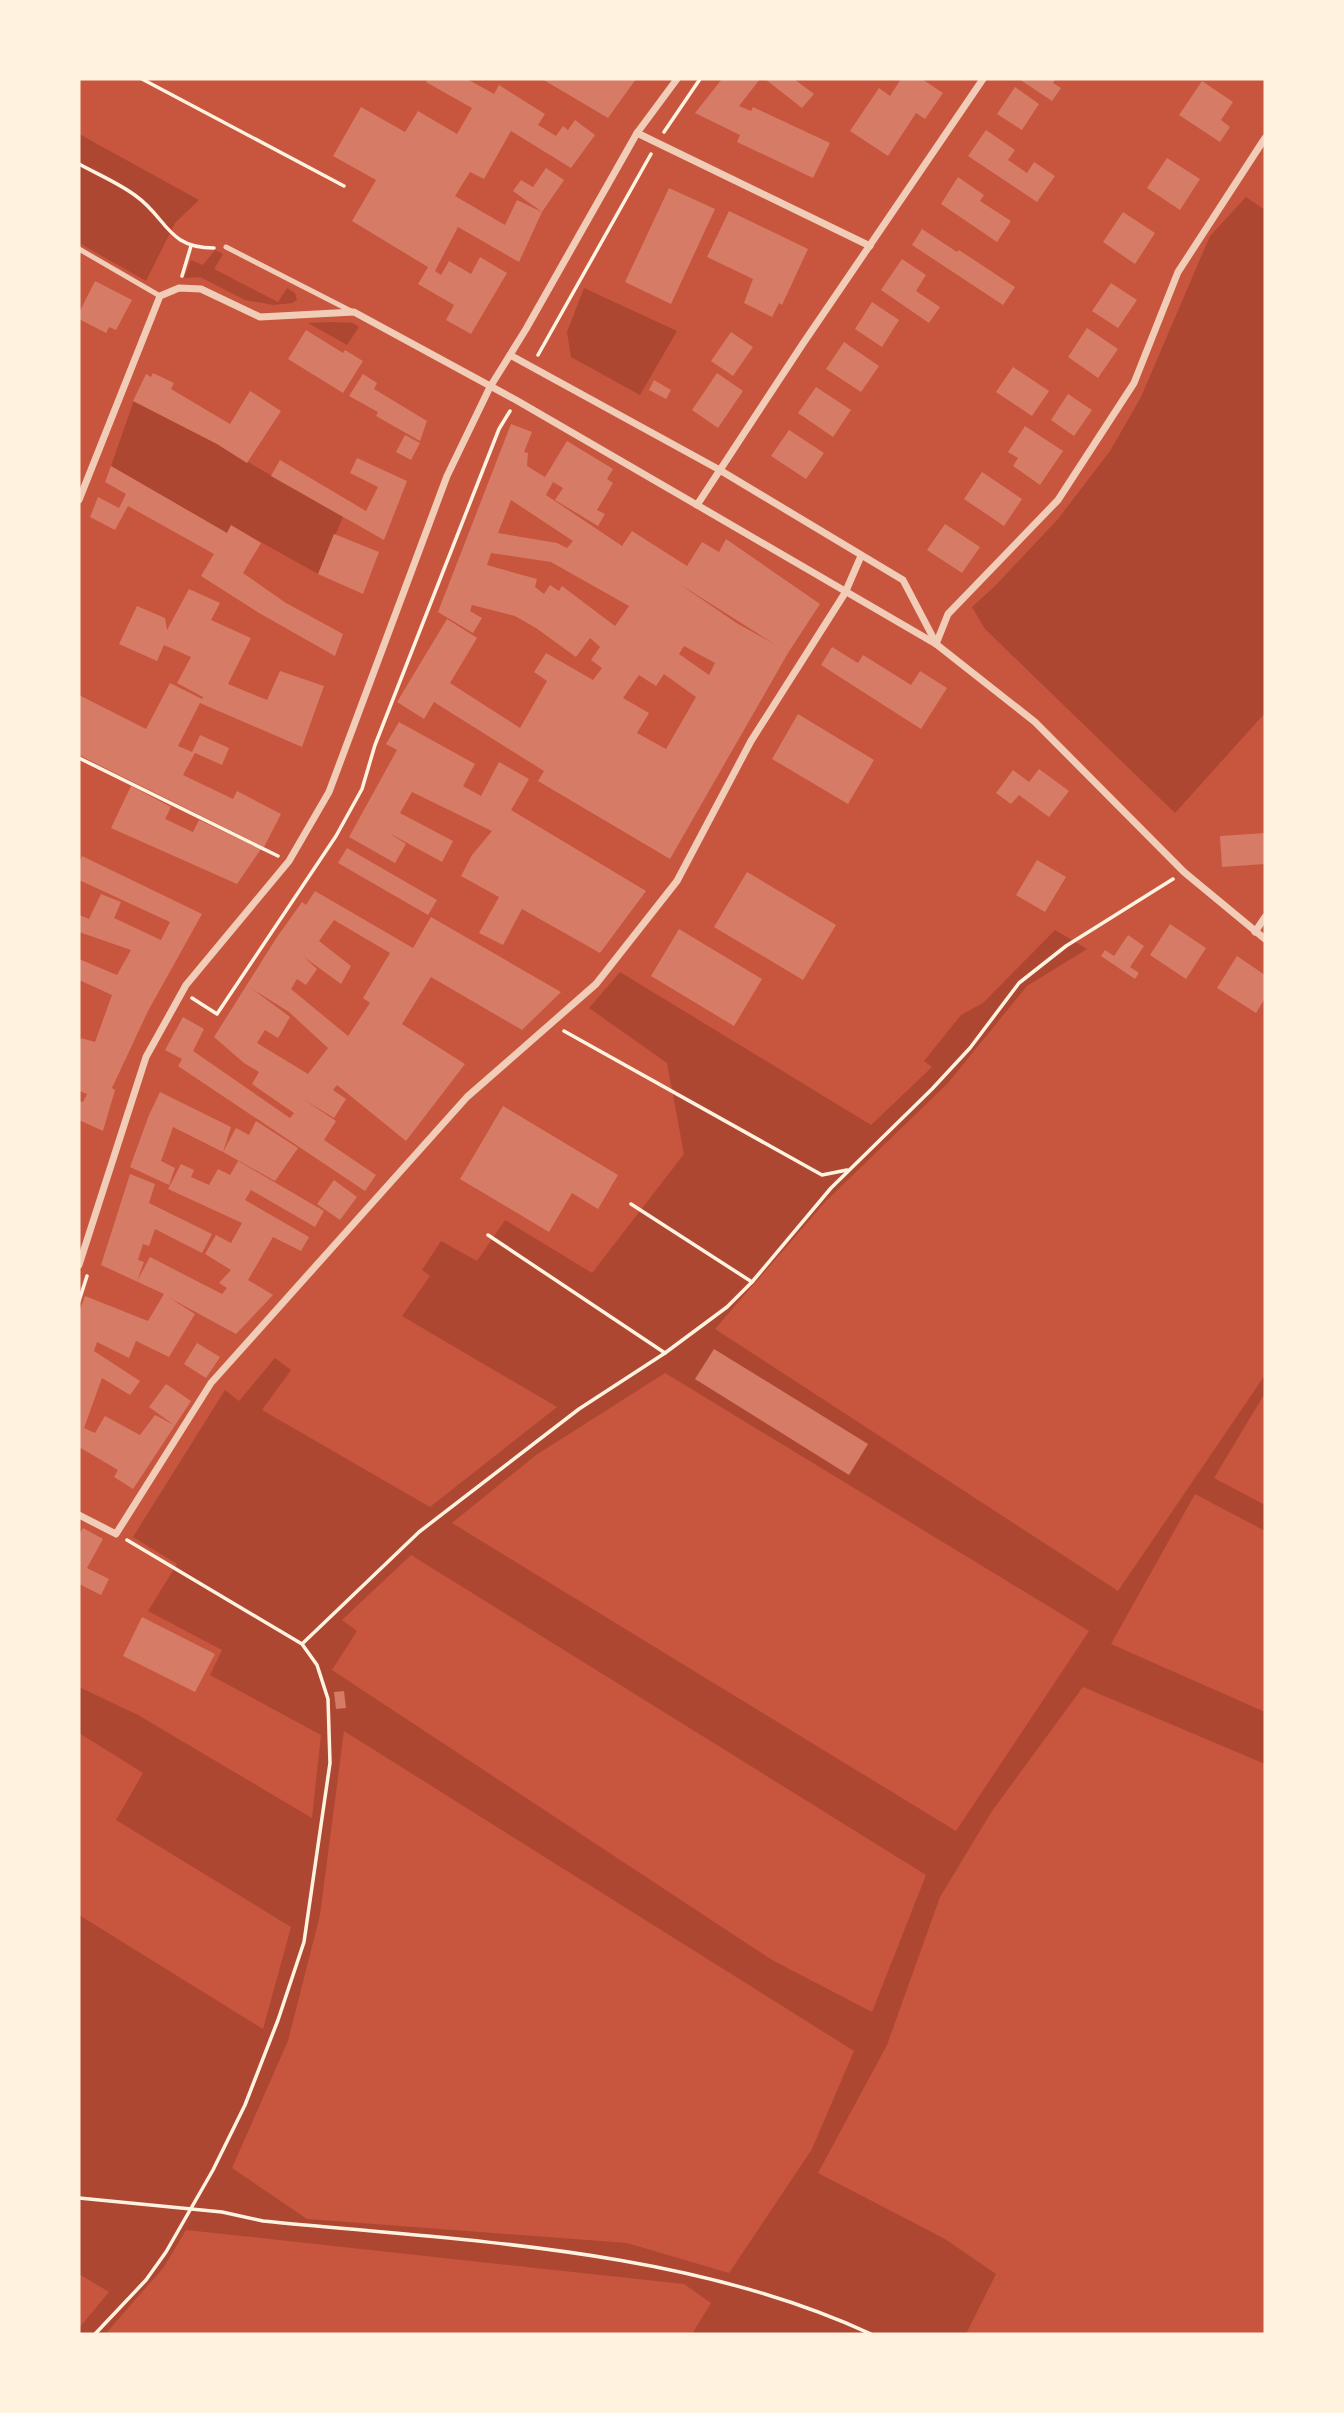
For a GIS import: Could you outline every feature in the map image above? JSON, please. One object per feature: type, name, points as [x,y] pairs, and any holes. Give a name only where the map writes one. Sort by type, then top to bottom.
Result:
[{"type":"street","points":[[79,1265],[146,1057],[186,985],[289,861],[329,792],[447,476],[490,387],[637,133],[677,79]]},
{"type":"street","points":[[697,505],[718,469],[983,79]]},
{"type":"street","points":[[637,133],[870,246]]},
{"type":"street","points":[[936,644],[948,614],[1058,500],[1135,383],[1178,272],[1265,138]]},
{"type":"street","points":[[1254,154],[1265,151]]},
{"type":"street","points":[[79,500],[160,296],[179,288],[201,289],[260,317],[354,312],[697,505],[936,644],[1035,722],[1184,872],[1265,939]]},
{"type":"street","points":[[510,355],[718,469],[903,580],[936,644]]},
{"type":"street","points":[[79,1515],[116,1534],[211,1383],[467,1097],[596,984],[677,881],[751,741],[845,593],[861,556]]},
{"type":"street","points":[[1255,932],[1265,917]]},
{"type":"lane","points":[[226,247],[354,312]]},
{"type":"lane","points":[[79,249],[160,296]]},
{"type":"path","points":[[142,79],[344,186]]},
{"type":"path","points":[[79,164],[137,196],[177,239],[191,246],[226,247]]},
{"type":"path","points":[[179,288],[191,246]]},
{"type":"path","points":[[79,758],[289,861]]},
{"type":"path","points":[[302,1644],[419,1532],[579,1409],[664,1353],[727,1307],[752,1282],[831,1188],[970,1048],[1019,983],[1066,946],[1184,872]]},
{"type":"path","points":[[551,1024],[822,1175],[849,1170]]},
{"type":"path","points":[[631,1204],[752,1282]]},
{"type":"path","points":[[488,1235],[664,1353]]},
{"type":"path","points":[[95,2334],[146,2280],[214,2170],[245,2105],[304,1942],[330,1763],[328,1699],[317,1665],[302,1644],[116,1534]]},
{"type":"path","points":[[79,2198],[222,2212],[263,2221],[599,2257],[695,2274],[833,2317],[870,2334]]},
{"type":"shaded area","points":[[79,134],[199,200],[175,223],[146,281],[79,243]]},
{"type":"shaded area","points":[[1246,197],[1265,210],[1265,713],[1175,813],[985,629],[972,607],[1058,519],[1110,451],[1141,397],[1210,236]]},
{"type":"shaded area","points":[[215,250],[223,254],[214,269],[278,302],[287,288],[295,293],[297,300],[274,305],[245,300],[200,277],[184,278],[191,260],[203,265]]},
{"type":"shaded area","points":[[584,288],[677,331],[640,395],[571,357],[567,332]]},
{"type":"shaded area","points":[[308,323],[353,323],[359,327],[347,345]]},
{"type":"shaded area","points":[[134,400],[217,444],[343,517],[318,574],[232,526],[227,533],[111,466]]},
{"type":"shaded area","points":[[1055,930],[1087,949],[1027,986],[948,1083],[826,1201],[715,1329],[1118,1591],[1265,1375],[1265,1393],[1214,1478],[1265,1505],[1265,1531],[1195,1494],[1111,1644],[1265,1712],[1265,1764],[1083,1687],[992,1811],[940,1897],[887,2045],[818,2173],[945,2239],[996,2274],[966,2334],[692,2334],[711,2303],[684,2284],[186,2230],[164,2267],[107,2332],[110,2334],[79,2334],[79,2328],[109,2292],[79,2274],[79,1915],[263,2029],[291,1927],[116,1820],[143,1773],[79,1733],[79,1687],[138,1715],[312,1818],[321,1735],[210,1675],[222,1650],[148,1611],[177,1564],[133,1537],[225,1390],[239,1401],[275,1358],[291,1370],[262,1410],[430,1507],[557,1407],[402,1316],[430,1276],[422,1270],[441,1241],[477,1261],[505,1220],[592,1273],[684,1154],[667,1063],[589,1008],[620,972],[871,1125],[932,1067],[924,1061],[961,1015],[983,1003]],"holes":[[[665,1373],[1089,1631],[956,1831],[452,1523],[536,1455]],[[411,1555],[926,1875],[872,2012],[772,1960],[332,1670],[357,1631],[342,1620]],[[344,1731],[854,2051],[812,2149],[729,2273],[627,2243],[307,2219],[232,2168],[288,2041],[320,1915]]]},
{"type":"building","points":[[428,79],[467,79],[494,94],[499,85],[545,114],[538,125],[556,136],[563,126],[568,130],[575,120],[595,135],[571,168],[511,131],[484,179],[470,172],[455,196],[505,225],[517,200],[542,212],[519,262],[458,227],[435,271],[441,275],[449,261],[471,274],[480,257],[507,273],[471,334],[446,320],[454,305],[418,284],[428,267],[352,221],[376,180],[333,156],[361,107],[405,132],[418,111],[457,134],[472,108],[426,82]]},
{"type":"building","points":[[542,79],[590,80],[636,79],[608,118]]},
{"type":"building","points":[[722,79],[760,79],[739,106],[751,111],[753,107],[830,143],[813,178],[737,142],[740,135],[695,113]]},
{"type":"building","points":[[765,79],[794,79],[814,94],[802,108]]},
{"type":"building","points":[[901,79],[922,79],[943,93],[925,119],[916,113],[888,156],[850,131],[879,88],[890,96]]},
{"type":"building","points":[[1019,79],[1056,79],[1053,83],[1061,88],[1052,101]]},
{"type":"building","points":[[1202,81],[1233,102],[1221,120],[1230,127],[1220,142],[1179,115]]},
{"type":"building","points":[[1015,87],[1039,104],[1022,130],[997,114]]},
{"type":"building","points":[[986,130],[1015,150],[1008,160],[1027,173],[1034,162],[1055,176],[1037,202],[968,156]]},
{"type":"building","points":[[1167,158],[1200,179],[1180,210],[1147,188]]},
{"type":"building","points":[[546,168],[564,180],[542,212],[513,191],[521,180],[533,187]]},
{"type":"building","points":[[958,177],[984,195],[980,201],[1011,221],[997,242],[941,204]]},
{"type":"building","points":[[669,188],[715,209],[671,304],[625,282]]},
{"type":"building","points":[[729,211],[808,249],[782,305],[779,303],[772,317],[744,303],[753,279],[707,257]]},
{"type":"building","points":[[1123,212],[1155,233],[1135,264],[1103,242]]},
{"type":"building","points":[[922,229],[1015,287],[1003,305],[912,245]]},
{"type":"building","points":[[902,259],[926,275],[916,291],[940,307],[929,323],[881,290]]},
{"type":"building","points":[[95,281],[132,300],[116,330],[109,327],[106,333],[79,319],[79,313]]},
{"type":"building","points":[[1111,283],[1137,300],[1118,328],[1092,311]]},
{"type":"building","points":[[872,302],[899,320],[882,347],[855,329]]},
{"type":"building","points":[[1087,328],[1118,349],[1098,378],[1068,357]]},
{"type":"building","points":[[306,330],[343,353],[345,350],[363,361],[343,393],[288,359]]},
{"type":"building","points":[[731,332],[753,347],[733,376],[711,361]]},
{"type":"building","points":[[844,342],[879,366],[861,392],[826,369]]},
{"type":"building","points":[[1013,367],[1049,391],[1032,416],[996,392]]},
{"type":"building","points":[[153,373],[174,383],[171,389],[230,424],[250,391],[281,411],[247,463],[217,444],[133,401],[146,374],[151,377]]},
{"type":"building","points":[[717,373],[743,391],[718,428],[692,410]]},
{"type":"building","points":[[363,374],[377,383],[374,389],[427,421],[420,441],[376,416],[378,412],[349,396]]},
{"type":"building","points":[[654,380],[671,390],[666,399],[649,390]]},
{"type":"building","points":[[816,387],[851,410],[833,437],[798,413]]},
{"type":"building","points":[[1068,394],[1092,410],[1074,436],[1051,420]]},
{"type":"building","points":[[511,424],[532,432],[524,452],[528,453],[527,466],[545,477],[567,441],[613,469],[607,479],[613,483],[597,510],[605,514],[598,526],[555,500],[563,488],[553,482],[546,495],[622,546],[632,531],[687,566],[702,542],[719,552],[726,539],[820,604],[788,653],[670,859],[538,781],[544,771],[434,702],[424,719],[397,702],[447,619],[477,638],[450,683],[520,728],[547,681],[534,672],[546,653],[593,680],[602,668],[591,660],[600,647],[590,638],[576,657],[515,616],[472,605],[470,611],[482,618],[473,633],[438,612]],"holes":[[[511,500],[573,541],[567,548],[557,543],[498,533]],[[491,553],[551,562],[629,606],[615,626],[562,586],[559,591],[550,585],[544,594],[535,587],[537,579],[487,565]],[[678,583],[776,645],[738,624]],[[684,646],[715,663],[709,675],[679,654]],[[664,674],[696,697],[666,749],[637,733],[649,713],[623,698],[639,675],[656,686]]]},
{"type":"building","points":[[1025,426],[1063,451],[1040,485],[1013,466],[1018,458],[1008,452]]},
{"type":"building","points":[[789,430],[824,453],[806,479],[771,456]]},
{"type":"building","points":[[405,435],[420,443],[411,460],[396,452]]},
{"type":"building","points":[[357,458],[407,481],[384,540],[271,476],[280,460],[366,511],[378,487],[350,473]]},
{"type":"building","points":[[111,466],[227,533],[231,525],[261,543],[243,573],[286,603],[343,634],[335,656],[201,576],[214,554],[128,506],[115,530],[90,517],[98,497],[119,508],[126,494],[105,482]]},
{"type":"building","points":[[982,472],[1022,499],[1004,526],[964,499]]},
{"type":"building","points":[[945,524],[980,547],[962,573],[927,550]]},
{"type":"building","points":[[334,534],[379,552],[363,594],[318,574]]},
{"type":"building","points":[[189,589],[220,603],[211,620],[251,638],[228,684],[267,700],[280,671],[324,686],[302,747],[200,703],[178,746],[192,752],[200,735],[229,748],[222,765],[195,753],[183,775],[233,799],[237,791],[281,814],[264,847],[79,755],[79,695],[146,729],[170,683],[202,699],[203,697],[177,683],[191,657],[164,645],[157,661],[119,644],[137,606],[165,618],[167,630]]},
{"type":"building","points":[[832,647],[858,663],[863,655],[911,685],[920,671],[947,688],[921,729],[821,665]]},
{"type":"building","points":[[798,714],[874,760],[848,804],[772,759]]},
{"type":"building","points":[[399,722],[475,764],[463,786],[481,796],[499,762],[529,779],[511,810],[646,891],[600,953],[522,909],[503,945],[479,933],[499,897],[461,876],[472,855],[492,831],[412,792],[400,813],[453,841],[442,862],[389,833],[406,844],[395,863],[349,837],[397,750],[386,744]]},
{"type":"building","points":[[1039,769],[1069,791],[1049,817],[1019,795],[1011,804],[996,793],[1013,770],[1029,782]]},
{"type":"building","points":[[131,786],[171,807],[165,819],[193,832],[199,820],[261,849],[237,884],[111,828]]},
{"type":"building","points":[[1265,833],[1265,864],[1222,867],[1220,836]]},
{"type":"building","points":[[347,848],[437,900],[428,915],[338,863]]},
{"type":"building","points":[[82,856],[202,914],[148,1011],[112,1088],[115,1090],[103,1131],[79,1120],[79,1101],[83,1102],[87,1094],[79,1091],[79,1044],[81,1038],[95,1042],[112,995],[79,980],[79,959],[117,975],[131,950],[79,932],[79,915],[89,919],[101,894],[121,902],[114,918],[161,940],[170,922],[79,880],[79,863]]},
{"type":"building","points":[[1037,860],[1066,877],[1045,912],[1016,895]]},
{"type":"building","points":[[747,872],[836,925],[803,980],[714,927]]},
{"type":"building","points":[[315,891],[413,948],[431,917],[561,992],[522,1030],[431,977],[402,1024],[465,1064],[406,1141],[337,1085],[333,1090],[346,1099],[334,1118],[303,1099],[336,1121],[324,1140],[376,1175],[365,1191],[178,1066],[182,1059],[165,1050],[183,1017],[204,1029],[193,1051],[290,1118],[294,1113],[252,1084],[259,1072],[244,1063],[214,1037],[277,937],[302,902],[306,905]],"holes":[[[334,920],[390,953],[363,998],[370,1003],[348,1036],[291,989],[297,979],[306,985],[317,969],[304,957],[341,984],[351,966],[319,941]],[[251,988],[289,1012],[328,1048],[308,1074],[257,1043],[265,1030],[278,1038],[290,1017]]]},
{"type":"building","points":[[1170,924],[1206,948],[1186,979],[1150,955]]},
{"type":"building","points":[[679,929],[762,979],[734,1026],[651,976]]},
{"type":"building","points":[[1128,935],[1144,946],[1130,967],[1139,973],[1135,979],[1101,956],[1105,950],[1114,956]]},
{"type":"building","points":[[1237,956],[1265,975],[1265,998],[1256,1013],[1217,988]]},
{"type":"building","points":[[160,1092],[231,1127],[223,1152],[173,1127],[161,1161],[175,1168],[169,1185],[130,1167]]},
{"type":"building","points":[[503,1106],[618,1175],[598,1209],[572,1193],[549,1232],[460,1179]]},
{"type":"building","points":[[256,1121],[298,1148],[275,1181],[223,1152],[236,1128],[249,1135]]},
{"type":"building","points":[[238,1161],[324,1211],[315,1227],[251,1190],[245,1200],[309,1237],[301,1251],[273,1237],[248,1280],[273,1295],[236,1334],[168,1297],[195,1314],[169,1357],[136,1341],[129,1358],[97,1342],[94,1351],[140,1381],[130,1395],[102,1378],[84,1428],[95,1433],[105,1416],[140,1435],[155,1415],[174,1425],[149,1407],[166,1384],[191,1401],[133,1489],[114,1477],[118,1470],[79,1447],[79,1312],[85,1296],[148,1321],[164,1294],[101,1265],[130,1174],[155,1184],[149,1203],[212,1234],[202,1253],[155,1229],[149,1246],[143,1244],[138,1260],[144,1262],[137,1281],[150,1257],[222,1294],[227,1288],[219,1283],[231,1270],[205,1254],[216,1235],[231,1243],[242,1223],[168,1189],[181,1164],[194,1170],[191,1177],[209,1185],[218,1169],[230,1175]]},
{"type":"building","points":[[334,1180],[357,1197],[340,1220],[317,1204]]},
{"type":"building","points":[[197,1343],[220,1357],[206,1378],[184,1364]]},
{"type":"building","points":[[714,1349],[868,1444],[849,1475],[695,1379]]},
{"type":"building","points":[[83,1528],[103,1539],[87,1568],[109,1579],[101,1595],[79,1584],[79,1535]]},
{"type":"building","points":[[142,1617],[215,1654],[195,1692],[123,1656]]},
{"type":"building","points":[[344,1691],[346,1708],[336,1709],[334,1692]]}]
